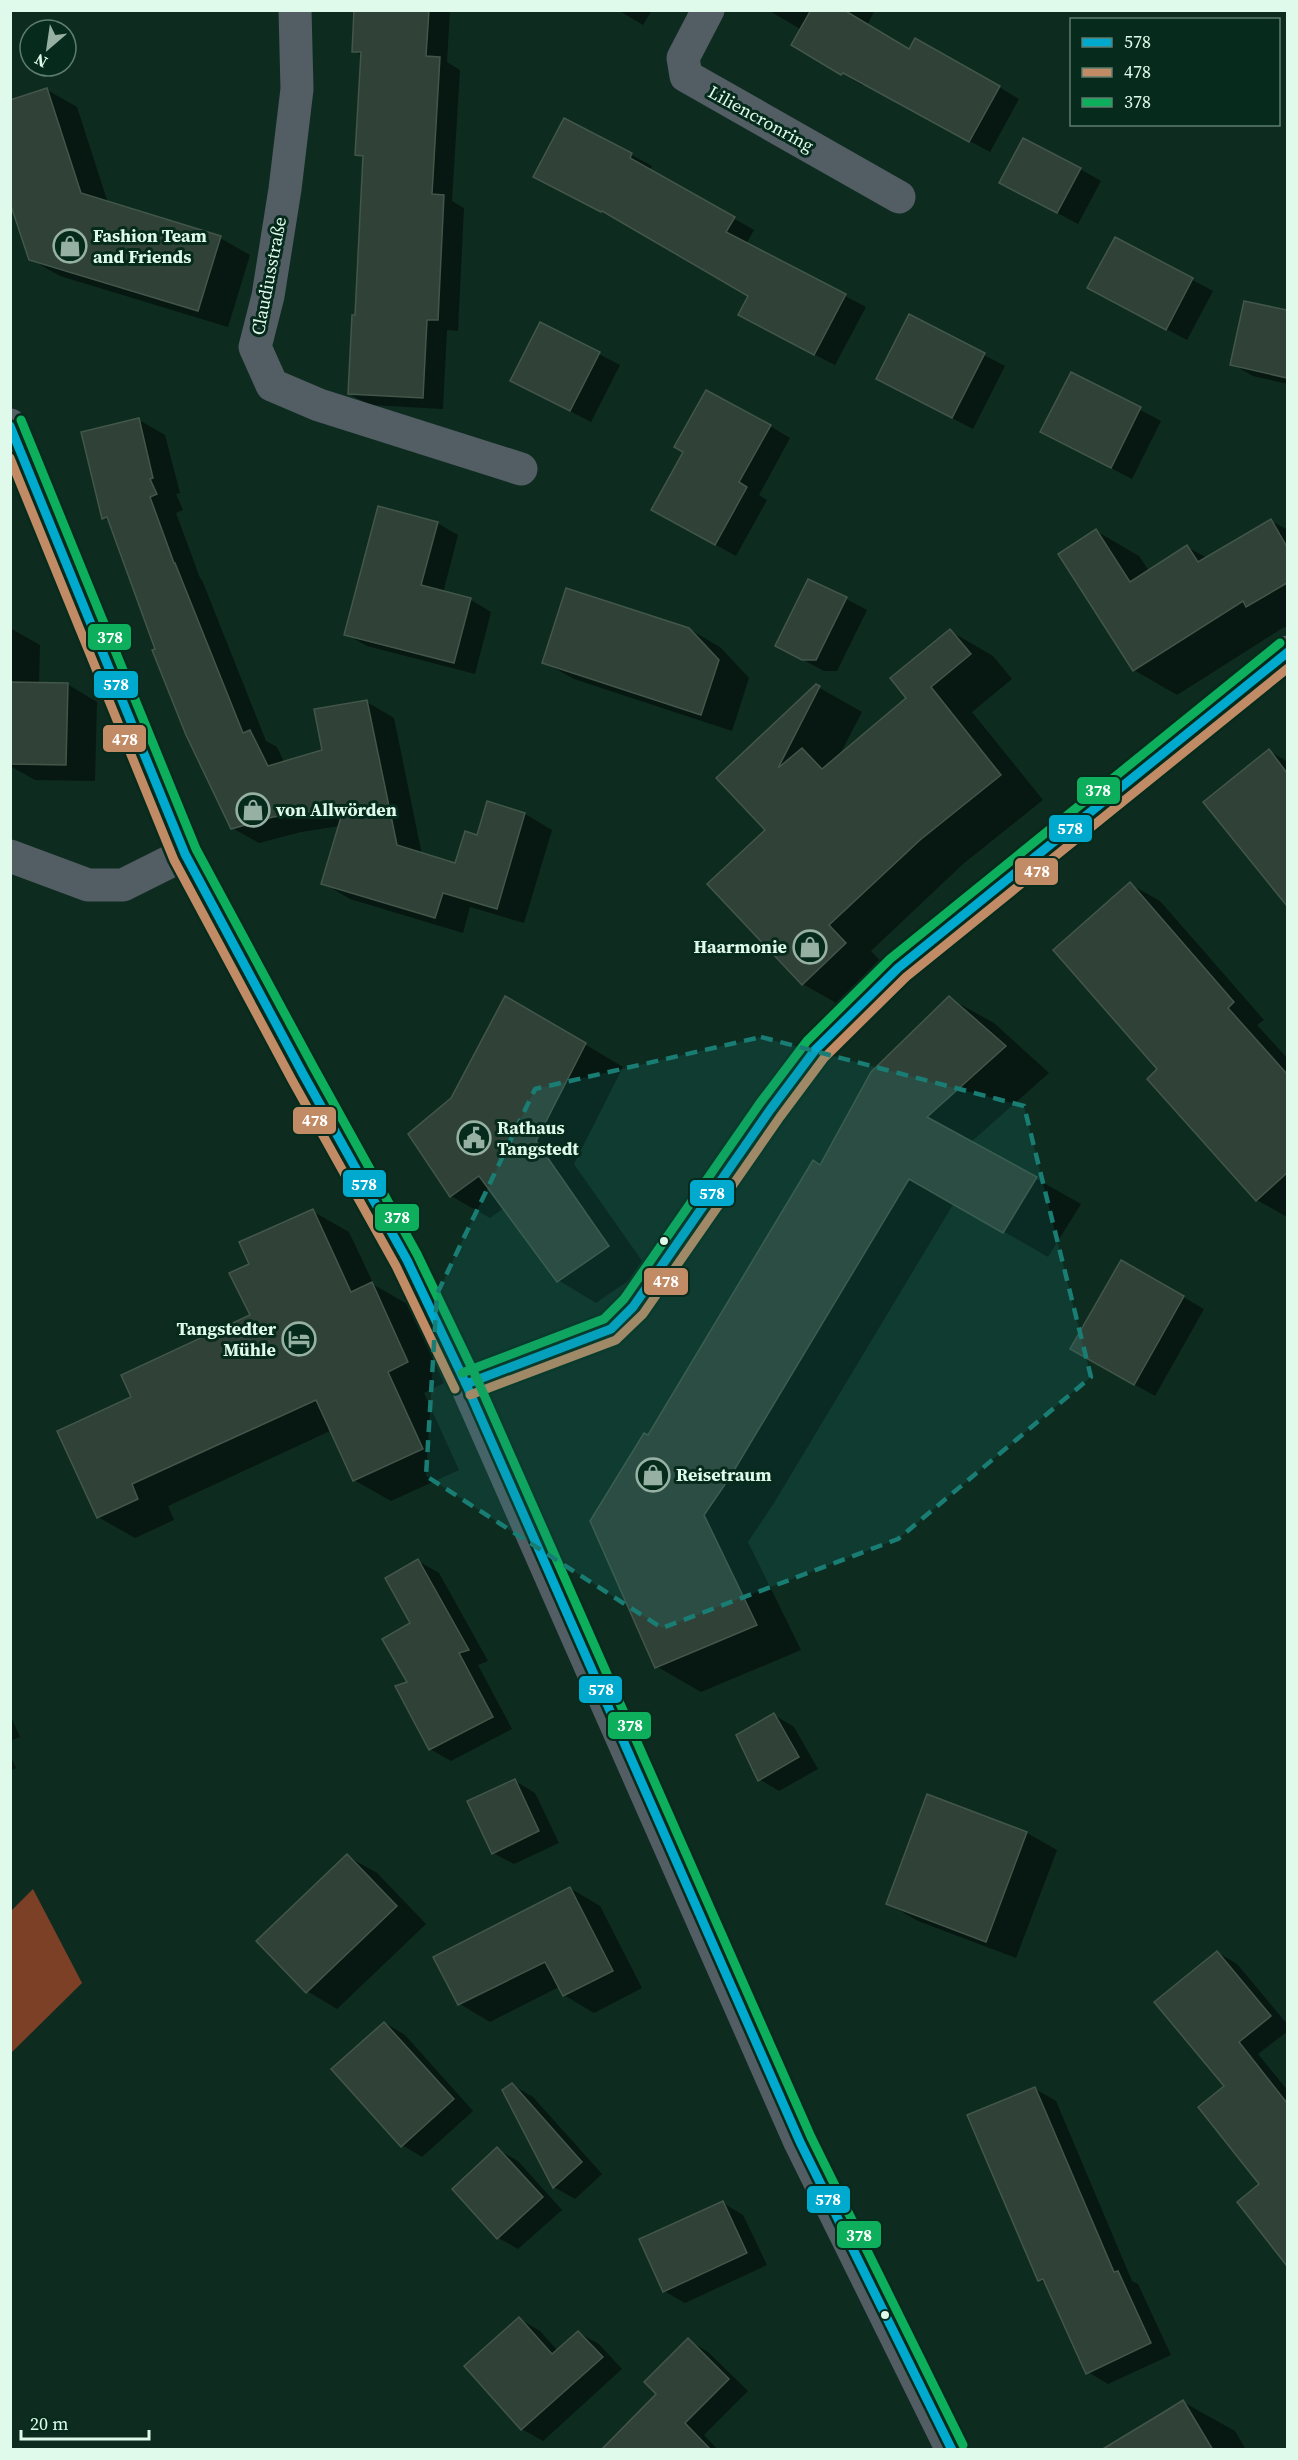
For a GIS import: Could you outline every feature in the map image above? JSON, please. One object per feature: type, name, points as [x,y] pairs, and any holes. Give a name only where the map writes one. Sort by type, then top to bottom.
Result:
[{"type":"street","name":"Claudiusstraße","points":[[296,10],[297,89],[285,189],[268,296],[255,347],[272,385],[319,405],[521,469]]},
{"type":"street","name":"Liliencronring","points":[[708,10],[683,58],[686,76],[899,197]]},
{"type":"street","points":[[10,425],[185,854],[303,1074],[407,1260],[466,1383],[800,2142],[952,2450]]},
{"type":"street","points":[[466,1383],[611,1329],[633,1307],[770,1110],[815,1050],[898,968],[1287,652]]},
{"type":"street","points":[[10,856],[88,885],[123,885],[185,854]]},
{"type":"highlighted area","points":[[761,1037],[1024,1106],[1091,1377],[898,1539],[662,1628],[426,1476],[437,1294],[535,1089]]},
{"type":"shaded area","points":[[33,1889],[82,1983],[11,2053],[11,1911]]},
{"type":"building","points":[[354,10],[429,10],[426,56],[440,57],[432,194],[444,195],[438,320],[427,320],[423,398],[348,394],[352,315],[355,315],[363,156],[355,155],[361,52],[352,52]]},
{"type":"building","points":[[811,10],[844,10],[909,49],[915,38],[1000,86],[969,142],[843,73],[841,75],[791,45]]},
{"type":"building","points":[[47,88],[81,193],[221,236],[198,311],[29,260],[10,203],[10,100]]},
{"type":"building","points":[[564,118],[632,153],[630,158],[735,217],[726,232],[846,294],[814,355],[738,315],[748,296],[602,211],[533,177]]},
{"type":"building","points":[[1023,138],[1081,168],[1057,213],[999,183]]},
{"type":"building","points":[[1115,237],[1193,278],[1166,330],[1087,288]]},
{"type":"building","points":[[1244,301],[1287,310],[1287,378],[1230,365]]},
{"type":"building","points":[[909,314],[985,353],[952,418],[876,379]]},
{"type":"building","points":[[540,322],[600,352],[570,411],[510,381]]},
{"type":"building","points":[[1071,372],[1141,407],[1111,468],[1040,432]]},
{"type":"building","points":[[706,390],[771,425],[739,482],[747,487],[715,545],[651,510],[683,452],[674,447]]},
{"type":"building","points":[[139,418],[153,478],[150,479],[157,494],[150,497],[174,563],[243,733],[250,730],[268,766],[322,750],[314,709],[367,700],[397,845],[455,863],[465,831],[477,835],[487,801],[525,813],[497,909],[443,893],[435,918],[321,884],[344,807],[273,817],[231,829],[186,735],[152,650],[155,649],[107,517],[102,519],[81,432]]},
{"type":"building","points":[[378,506],[438,522],[421,585],[471,598],[454,663],[344,635]]},
{"type":"building","points":[[1271,519],[1287,547],[1287,583],[1246,607],[1243,601],[1133,671],[1058,554],[1096,529],[1130,582],[1187,545],[1198,562]]},
{"type":"building","points":[[808,579],[847,597],[816,660],[802,660],[775,646]]},
{"type":"building","points":[[566,588],[689,628],[719,660],[701,715],[542,663]]},
{"type":"building","points":[[950,629],[971,654],[931,687],[1001,775],[920,840],[829,925],[846,943],[802,985],[707,884],[765,830],[716,778],[816,684],[820,686],[778,768],[802,748],[822,769],[906,698],[890,678]]},
{"type":"building","points":[[10,682],[68,683],[66,765],[10,764]]},
{"type":"building","points":[[1269,749],[1287,773],[1287,906],[1203,802]]},
{"type":"building","points":[[1130,882],[1234,1002],[1228,1008],[1287,1074],[1287,1173],[1256,1201],[1147,1079],[1157,1069],[1053,950]]},
{"type":"building","name":"Rathaus Tangstedt","points":[[505,996],[586,1043],[536,1141],[609,1246],[557,1282],[479,1176],[450,1197],[408,1134],[451,1098]]},
{"type":"building","points":[[949,996],[1006,1046],[927,1117],[1037,1177],[1003,1233],[909,1179],[730,1477],[704,1515],[757,1625],[655,1668],[590,1521],[644,1433],[648,1435],[813,1160],[820,1165],[871,1072]]},
{"type":"building","name":"Tangstedter Mühle","points":[[313,1209],[351,1292],[372,1282],[408,1362],[388,1372],[423,1449],[353,1481],[316,1400],[132,1484],[138,1499],[97,1518],[57,1431],[131,1397],[121,1375],[250,1315],[229,1273],[249,1264],[239,1242]]},
{"type":"building","points":[[1121,1260],[1184,1296],[1134,1385],[1070,1349]]},
{"type":"building","points":[[418,1559],[469,1650],[459,1653],[493,1717],[429,1750],[395,1686],[407,1682],[382,1639],[410,1623],[385,1578]]},
{"type":"building","points":[[774,1713],[799,1757],[758,1781],[736,1735]]},
{"type":"building","points":[[515,1779],[539,1831],[492,1854],[467,1801]]},
{"type":"building","points":[[927,1794],[1027,1832],[986,1942],[886,1904]]},
{"type":"building","points":[[347,1854],[397,1906],[306,1993],[256,1941]]},
{"type":"building","points":[[570,1887],[613,1971],[563,1996],[545,1962],[458,2005],[433,1957]]},
{"type":"building","points":[[1217,1951],[1271,2016],[1239,2042],[1287,2103],[1287,2266],[1237,2202],[1259,2184],[1198,2107],[1224,2086],[1154,2002]]},
{"type":"building","points":[[384,2022],[454,2099],[401,2147],[331,2069]]},
{"type":"building","points":[[512,2083],[582,2162],[553,2188],[502,2090]]},
{"type":"building","points":[[1035,2087],[1114,2272],[1118,2271],[1151,2343],[1086,2374],[1043,2279],[1038,2281],[967,2115]]},
{"type":"building","points":[[497,2147],[543,2197],[497,2239],[452,2189]]},
{"type":"building","points":[[723,2201],[747,2253],[663,2292],[639,2239]]},
{"type":"building","points":[[519,2317],[552,2354],[578,2331],[603,2357],[521,2430],[464,2366]]},
{"type":"building","points":[[688,2338],[729,2379],[685,2423],[711,2450],[601,2450],[656,2394],[644,2382]]},
{"type":"building","points":[[1183,2400],[1213,2450],[1101,2450],[1164,2412]]},
{"type":"transit line","name":"378","points":[[21,420],[196,849],[417,1254],[477,1379],[811,2137],[963,2445]]},
{"type":"transit line","name":"578","points":[[10,426],[185,854],[303,1074],[407,1260],[466,1384],[800,2142],[952,2450]]},
{"type":"transit line","name":"478","points":[[10,458],[174,860],[292,1080],[396,1266],[455,1389]]},
{"type":"transit line","name":"378","points":[[462,1373],[604,1319],[624,1299],[760,1103],[807,1041],[890,959],[1280,643]]},
{"type":"transit line","name":"578","points":[[466,1384],[611,1329],[633,1307],[770,1110],[815,1050],[898,968],[1288,652]]},
{"type":"transit line","name":"478","points":[[470,1395],[616,1340],[643,1314],[780,1117],[824,1058],[906,977],[1288,668]]},
{"type":"place","name":"Fashion Team and Friends","points":[[70,246]]},
{"type":"place","name":"von Allwörden","points":[[253,810]]},
{"type":"place","name":"Haarmonie","points":[[810,947]]},
{"type":"place","name":"Rathaus Tangstedt","points":[[474,1138]]},
{"type":"place","name":"Tangstedter Mühle","points":[[299,1339]]},
{"type":"place","name":"Reisetraum","points":[[653,1475]]}]
